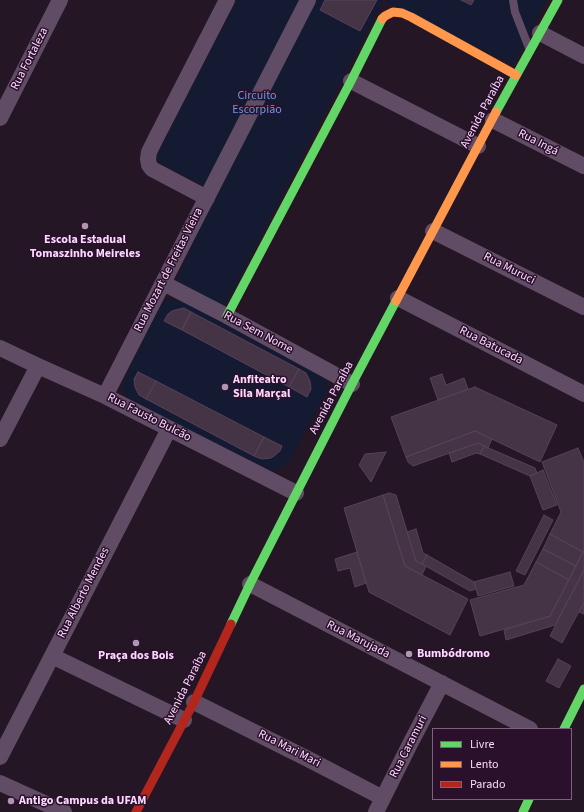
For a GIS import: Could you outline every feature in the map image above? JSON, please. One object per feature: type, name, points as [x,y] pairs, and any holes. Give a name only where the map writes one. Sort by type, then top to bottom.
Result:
[{"type":"street","name":"Rua Fortaleza","points":[[0,118],[60,0]]},
{"type":"street","name":"Rua Mozart de Freitas Vieira","points":[[105,396],[207,198],[152,169],[149,165],[148,159],[149,152],[227,0]]},
{"type":"street","points":[[207,198],[308,0]]},
{"type":"street","name":"Avenida Paraíba","points":[[138,811],[194,702],[250,584],[352,384],[516,75],[558,0]]},
{"type":"street","points":[[227,316],[351,81],[382,19],[389,14],[402,12],[516,75]]},
{"type":"street","points":[[540,33],[584,56]]},
{"type":"street","points":[[351,81],[478,146]]},
{"type":"street","name":"Rua Ingá","points":[[492,120],[584,166]]},
{"type":"street","name":"Rua Muruci","points":[[433,231],[584,308]]},
{"type":"street","name":"Rua Sem Nome","points":[[163,283],[352,384]]},
{"type":"street","name":"Rua Batucada","points":[[398,298],[584,394]]},
{"type":"street","name":"Rua Fausto Bulcão","points":[[0,348],[105,396],[296,493]]},
{"type":"street","points":[[0,439],[38,366]]},
{"type":"street","name":"Rua Alberto Mendes","points":[[0,757],[169,429]]},
{"type":"street","name":"Rua Marujada","points":[[250,584],[528,728]]},
{"type":"street","points":[[52,656],[184,720]]},
{"type":"street","name":"Rua Caramuri","points":[[380,805],[442,683]]},
{"type":"street","points":[[564,728],[584,689]]},
{"type":"street","name":"Rua Mari Mari","points":[[194,702],[308,759],[380,805]]},
{"type":"street","points":[[0,783],[64,812]]},
{"type":"street","points":[[523,812],[529,800]]},
{"type":"lane","points":[[513,0],[513,5],[530,52]]},
{"type":"green space","name":"Circuito Escorpião","points":[[237,0],[383,0],[224,307],[176,281],[216,192],[154,160]]},
{"type":"green space","points":[[383,0],[547,0],[513,65]]},
{"type":"green space","name":"Anfiteatro Sila Marçal","points":[[168,299],[179,299],[321,376],[327,381],[328,389],[289,462],[283,467],[272,472],[130,401],[124,394],[122,385],[160,305]]},
{"type":"building","points":[[325,0],[377,0],[360,31],[320,10]]},
{"type":"building","points":[[461,0],[474,0],[471,5]]},
{"type":"building","points":[[184,308],[191,312],[182,330],[164,321],[168,314],[172,311]]},
{"type":"building","points":[[191,312],[299,369],[289,387],[182,330]]},
{"type":"building","points":[[299,369],[306,373],[310,381],[311,389],[307,397],[289,387]]},
{"type":"building","points":[[138,372],[156,381],[146,399],[139,395],[135,387],[134,379]]},
{"type":"building","points":[[442,374],[446,385],[464,378],[468,389],[438,400],[430,378]]},
{"type":"building","points":[[156,381],[264,437],[254,456],[146,399]]},
{"type":"building","points":[[475,387],[557,425],[540,462],[475,431],[406,457],[391,417]]},
{"type":"building","points":[[475,431],[492,439],[488,448],[478,443],[413,466],[408,462],[406,457]]},
{"type":"building","points":[[264,437],[282,446],[280,451],[271,458],[262,459],[254,456]]},
{"type":"building","points":[[478,443],[484,446],[480,454],[476,453],[452,462],[449,453]]},
{"type":"building","points":[[484,446],[535,468],[537,473],[530,476],[480,454]]},
{"type":"building","points":[[578,448],[584,462],[583,552],[550,534],[561,512],[542,462]]},
{"type":"building","points":[[386,452],[371,482],[359,465],[365,454]]},
{"type":"building","points":[[543,470],[557,505],[543,510],[530,476]]},
{"type":"building","points":[[389,493],[396,495],[416,561],[426,566],[422,575],[405,566],[383,495]]},
{"type":"building","points":[[383,495],[405,566],[468,599],[450,635],[369,592],[344,508]]},
{"type":"building","points":[[544,515],[553,520],[525,575],[516,571]]},
{"type":"building","points":[[416,529],[423,553],[427,555],[422,564],[416,561],[407,532]]},
{"type":"building","points":[[550,534],[583,552],[576,566],[543,549]]},
{"type":"building","points":[[543,549],[576,566],[569,580],[536,562]]},
{"type":"building","points":[[584,550],[584,570],[555,625],[506,640],[504,630],[550,616]]},
{"type":"building","points":[[357,552],[366,583],[355,587],[350,568],[338,571],[335,559]]},
{"type":"building","points":[[427,555],[474,582],[476,589],[470,591],[422,564]]},
{"type":"building","points":[[536,562],[569,580],[550,616],[480,636],[470,600],[524,585]]},
{"type":"building","points":[[584,570],[584,602],[562,643],[550,636]]},
{"type":"building","points":[[510,572],[514,586],[478,596],[474,582]]},
{"type":"building","points":[[584,603],[584,614],[579,612]]},
{"type":"building","points":[[558,659],[571,666],[559,688],[546,681]]},
{"type":"traffic: fast","points":[[496,112],[558,0]]},
{"type":"traffic: fast","points":[[227,316],[351,81],[382,19]]},
{"type":"traffic: fast","points":[[231,624],[352,384],[396,301]]},
{"type":"traffic: fast","points":[[564,728],[584,689]]},
{"type":"traffic: fast","points":[[523,812],[529,800]]},
{"type":"traffic: slow","points":[[382,19],[393,12],[402,13],[516,75]]},
{"type":"traffic: slow","points":[[396,301],[496,112]]},
{"type":"traffic: jam","points":[[136,812],[194,702],[231,624]]},
{"type":"place","name":"Escola Estadual Tomaszinho Meireles","points":[[85,226]]},
{"type":"place","name":"Anfiteatro Sila Marçal","points":[[225,387]]},
{"type":"place","name":"Praça dos Bois","points":[[136,643]]},
{"type":"place","name":"Bumbódromo","points":[[409,654]]},
{"type":"place","name":"Antigo Campus da UFAM","points":[[11,801]]}]
